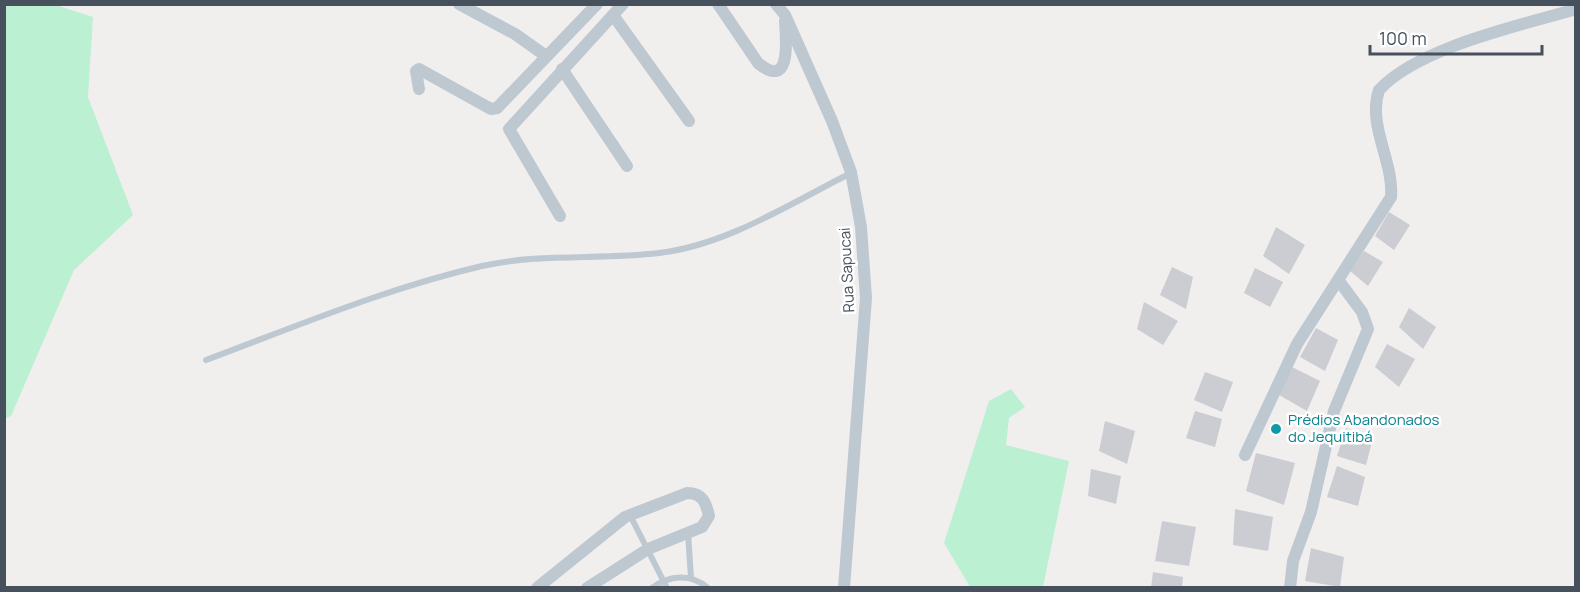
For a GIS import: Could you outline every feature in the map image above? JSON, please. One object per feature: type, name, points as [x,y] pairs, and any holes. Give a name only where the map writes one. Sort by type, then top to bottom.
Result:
[{"type":"street","points":[[459,4],[515,34],[546,56]]},
{"type":"street","points":[[419,88],[416,71],[419,69],[495,109],[597,4]]},
{"type":"street","points":[[560,216],[509,129],[622,4]]},
{"type":"street","points":[[718,4],[758,63],[767,70],[775,71],[783,65],[787,58],[785,10]]},
{"type":"street","name":"Rua Sapucai","points":[[776,4],[785,10],[832,121],[851,172],[861,227],[866,298],[844,588]]},
{"type":"street","points":[[1245,455],[1297,344],[1391,197],[1391,181],[1376,111],[1379,90],[1404,70],[1452,48],[1575,9]]},
{"type":"street","points":[[613,15],[689,121]]},
{"type":"street","points":[[562,69],[627,166]]},
{"type":"street","points":[[1290,588],[1293,561],[1311,512],[1334,411],[1368,329],[1362,312],[1339,281]]},
{"type":"street","points":[[537,588],[615,524],[630,515],[687,493],[696,493],[702,497],[709,516],[702,526],[648,549],[588,588]]},
{"type":"lane","points":[[206,360],[373,298],[483,266],[583,255],[658,253],[691,247],[740,229],[851,172]]},
{"type":"lane","points":[[630,515],[667,588]]},
{"type":"lane","points":[[688,532],[691,578]]},
{"type":"lane","points":[[652,588],[664,579],[691,578],[708,588]]},
{"type":"green space","points":[[4,5],[56,5],[93,17],[88,97],[133,215],[74,270],[11,416],[5,419]]},
{"type":"green space","points":[[1011,389],[1025,407],[1009,418],[1006,445],[1069,461],[1043,587],[970,587],[944,543],[989,401]]},
{"type":"building","points":[[1389,212],[1410,225],[1394,250],[1375,236]]},
{"type":"building","points":[[1276,227],[1305,245],[1289,274],[1263,256]]},
{"type":"building","points":[[1364,251],[1383,262],[1368,286],[1350,271]]},
{"type":"building","points":[[1172,267],[1193,277],[1186,309],[1160,295]]},
{"type":"building","points":[[1255,268],[1283,282],[1270,307],[1244,293]]},
{"type":"building","points":[[1144,302],[1178,321],[1163,345],[1137,329]]},
{"type":"building","points":[[1409,308],[1436,327],[1423,349],[1399,327]]},
{"type":"building","points":[[1316,328],[1338,340],[1325,371],[1300,357]]},
{"type":"building","points":[[1387,344],[1415,359],[1399,387],[1375,367]]},
{"type":"building","points":[[1292,367],[1320,381],[1307,411],[1279,395]]},
{"type":"building","points":[[1205,372],[1233,382],[1222,412],[1194,400]]},
{"type":"building","points":[[1195,411],[1222,419],[1215,447],[1186,438]]},
{"type":"building","points":[[1105,421],[1135,431],[1127,464],[1099,451]]},
{"type":"building","points":[[1346,428],[1373,438],[1366,465],[1337,456]]},
{"type":"building","points":[[1256,453],[1295,463],[1284,505],[1246,491]]},
{"type":"building","points":[[1337,466],[1365,477],[1358,506],[1327,497]]},
{"type":"building","points":[[1091,469],[1121,476],[1116,504],[1088,496]]},
{"type":"building","points":[[1235,509],[1273,517],[1268,551],[1233,545]]},
{"type":"building","points":[[1162,521],[1196,527],[1189,566],[1155,561]]},
{"type":"building","points":[[1311,548],[1344,557],[1340,587],[1305,581]]},
{"type":"building","points":[[1153,572],[1183,577],[1182,588],[1151,588]]},
{"type":"place","name":"Prédios Abandonados do Jequitibá","points":[[1276,429]]}]
